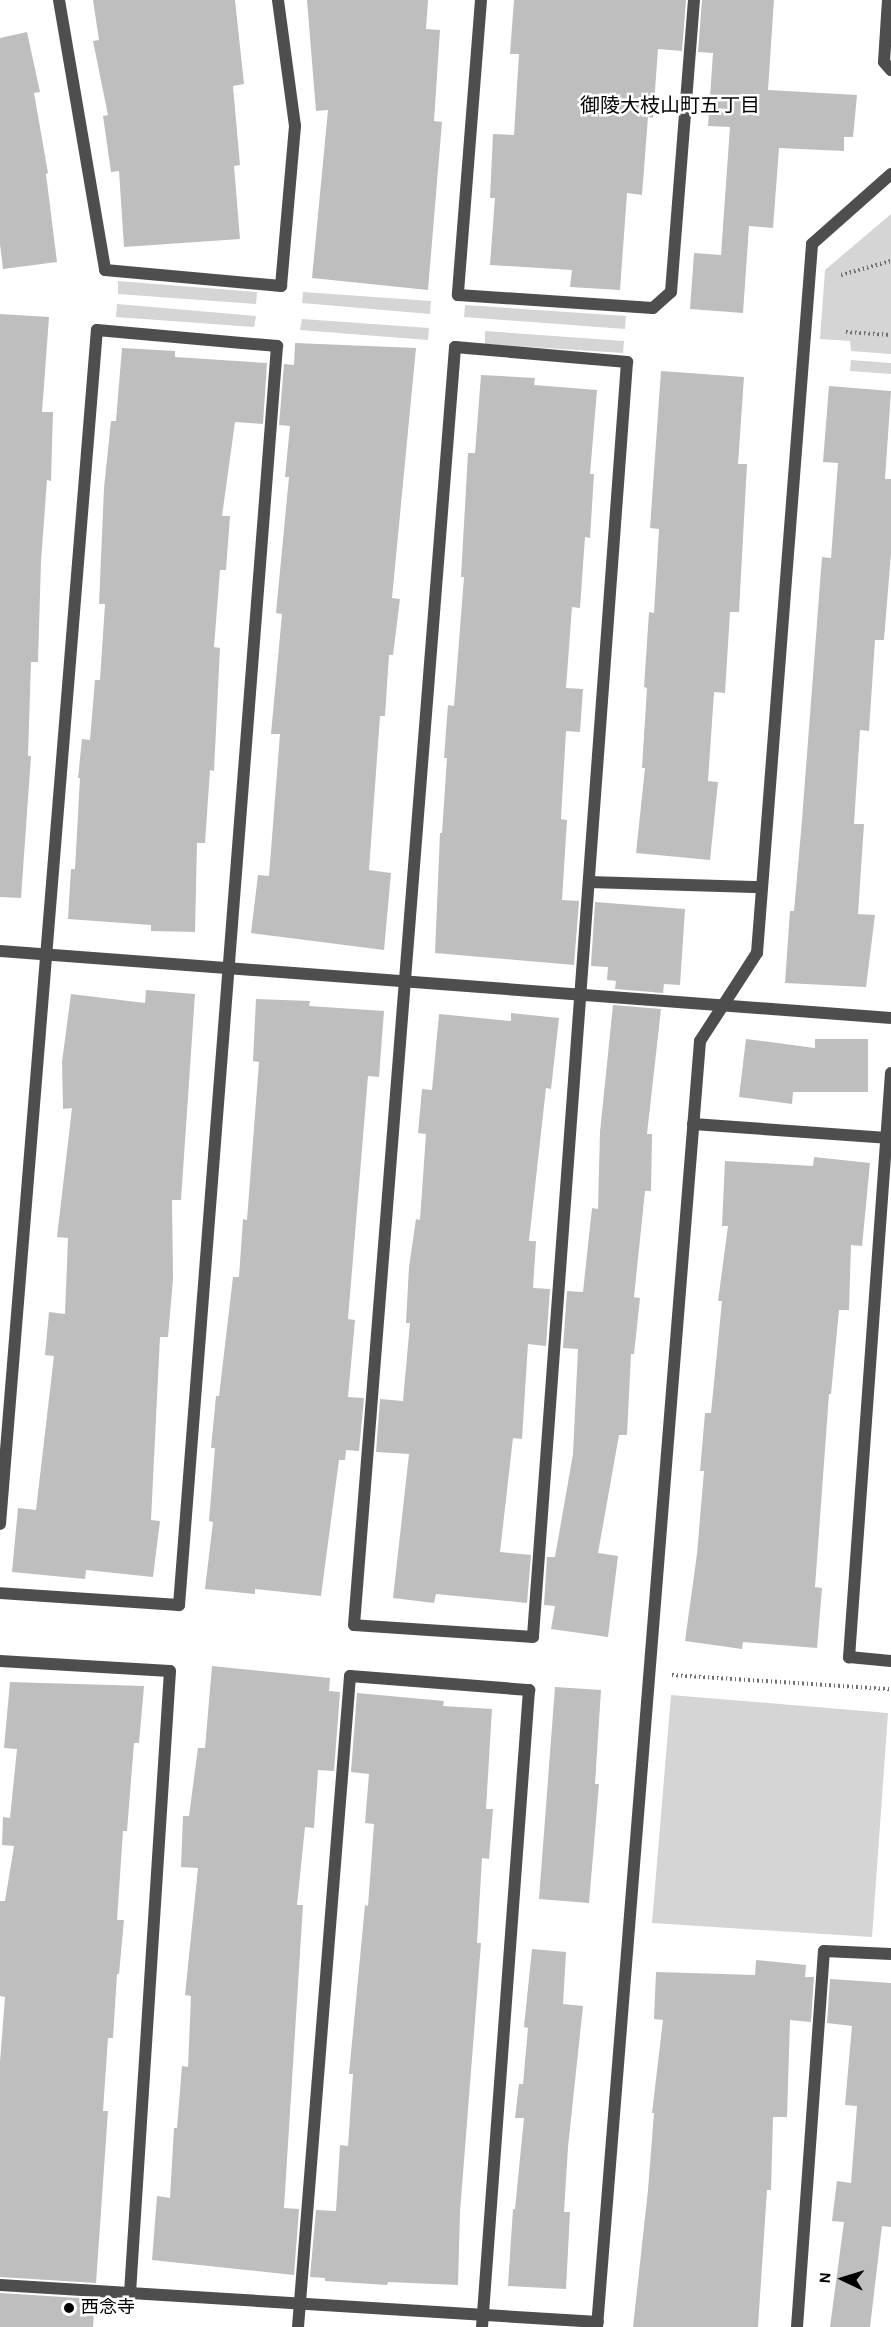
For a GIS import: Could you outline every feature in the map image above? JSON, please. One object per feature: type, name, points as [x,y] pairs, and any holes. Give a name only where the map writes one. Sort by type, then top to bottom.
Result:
[{"type":"street","points":[[59,0],[105,270],[281,286],[295,126],[278,0]]},
{"type":"street","points":[[481,0],[458,295],[653,308],[671,292],[694,0]]},
{"type":"street","points":[[888,0],[884,62],[891,70]]},
{"type":"street","points":[[0,2285],[300,2303],[482,2321],[598,2324],[700,1041],[757,953],[812,244],[891,174]]},
{"type":"street","points":[[0,1524],[97,330],[277,346],[179,1605],[0,1593]]},
{"type":"street","points":[[455,347],[627,362],[533,1637],[354,1625],[405,981],[455,347]]},
{"type":"street","points":[[589,882],[762,886]]},
{"type":"street","points":[[0,951],[891,1018]]},
{"type":"street","points":[[891,1073],[849,1657],[891,1660]]},
{"type":"street","points":[[693,1124],[886,1138]]},
{"type":"street","points":[[0,1661],[170,1671],[130,2293]]},
{"type":"street","points":[[298,2327],[350,1676],[529,1690],[482,2321]]},
{"type":"street","points":[[797,2327],[824,1951],[891,1954]]},
{"type":"path","points":[[841,275],[891,261]]},
{"type":"path","points":[[846,332],[891,335]]},
{"type":"path","points":[[650,1674],[891,1689]]},
{"type":"shaded area","points":[[891,214],[891,354],[851,351],[850,341],[820,339],[825,270]]},
{"type":"shaded area","points":[[118,281],[257,292],[256,304],[118,294]]},
{"type":"shaded area","points":[[303,292],[431,301],[430,314],[302,303]]},
{"type":"shaded area","points":[[117,304],[256,316],[254,327],[116,317]]},
{"type":"shaded area","points":[[465,305],[626,316],[625,329],[464,317]]},
{"type":"shaded area","points":[[302,319],[429,328],[428,340],[300,330]]},
{"type":"shaded area","points":[[485,331],[624,341],[623,353],[485,344]]},
{"type":"shaded area","points":[[851,360],[891,363],[891,374],[850,371]]},
{"type":"shaded area","points":[[671,1695],[888,1713],[872,1937],[652,1923]]},
{"type":"building","points":[[93,0],[235,0],[244,84],[233,86],[240,165],[234,166],[240,239],[124,247],[119,171],[111,172],[103,116],[108,115],[93,41],[99,40]]},
{"type":"building","points":[[307,0],[428,0],[426,29],[440,30],[434,121],[442,122],[428,290],[312,278],[328,110],[316,111]]},
{"type":"building","points":[[514,0],[686,0],[682,51],[658,49],[653,118],[648,117],[642,195],[627,193],[620,290],[570,287],[572,270],[490,265],[495,198],[490,198],[493,134],[514,135],[519,54],[510,54]]},
{"type":"building","points":[[702,0],[774,0],[768,90],[857,95],[853,137],[844,137],[844,151],[779,148],[773,228],[749,226],[743,313],[690,309],[694,253],[721,255],[730,127],[708,126],[713,53],[698,52]]},
{"type":"building","points":[[27,32],[40,92],[34,93],[48,173],[46,174],[57,262],[3,269],[0,244],[0,38]]},
{"type":"building","points":[[0,314],[49,317],[42,412],[53,412],[51,481],[47,480],[41,561],[38,662],[31,662],[28,756],[31,756],[21,898],[0,897]]},
{"type":"building","points":[[295,343],[416,348],[392,598],[400,599],[393,655],[389,655],[385,716],[380,716],[369,870],[391,873],[384,950],[251,933],[258,875],[269,876],[280,734],[271,734],[282,614],[276,613],[289,477],[285,477],[290,426],[279,425],[284,364],[294,365]]},
{"type":"building","points":[[122,348],[175,351],[175,357],[267,363],[263,424],[235,422],[222,516],[230,516],[226,570],[220,570],[214,647],[220,648],[214,771],[210,770],[205,843],[197,843],[195,932],[151,931],[151,925],[68,919],[71,869],[75,869],[80,778],[78,778],[82,739],[90,740],[95,680],[100,680],[105,604],[99,604],[104,488],[111,421],[116,421]]},
{"type":"building","points":[[661,371],[744,377],[738,464],[747,464],[739,612],[730,612],[725,693],[714,692],[708,781],[718,782],[710,860],[636,853],[645,768],[642,768],[647,688],[644,687],[649,612],[654,613],[659,529],[650,528]]},
{"type":"building","points":[[481,375],[535,378],[534,385],[597,390],[590,474],[594,474],[590,538],[585,537],[580,608],[572,607],[566,688],[583,689],[580,732],[566,731],[561,819],[567,820],[562,900],[579,901],[574,965],[435,953],[448,705],[454,706],[464,577],[461,577],[468,453],[475,453]]},
{"type":"building","points":[[829,386],[891,391],[885,479],[891,479],[891,553],[884,640],[875,640],[869,731],[860,730],[854,824],[864,824],[858,914],[875,915],[866,987],[785,983],[790,911],[794,911],[802,820],[822,557],[831,558],[838,463],[823,462]]},
{"type":"building","points":[[595,902],[685,909],[680,985],[664,984],[663,993],[615,989],[616,981],[607,980],[608,967],[591,966]]},
{"type":"building","points":[[146,990],[195,994],[181,1200],[172,1200],[173,1279],[168,1337],[160,1337],[151,1520],[160,1521],[153,1577],[86,1570],[85,1579],[12,1572],[18,1508],[36,1510],[54,1356],[45,1355],[49,1312],[65,1314],[68,1238],[57,1237],[72,1108],[63,1109],[62,1062],[71,994],[145,1003]]},
{"type":"building","points":[[256,999],[310,1001],[309,1006],[384,1011],[379,1077],[368,1076],[348,1319],[355,1320],[348,1397],[364,1398],[359,1451],[346,1450],[345,1460],[339,1460],[321,1596],[255,1589],[255,1594],[205,1589],[213,1522],[209,1521],[215,1448],[211,1448],[216,1396],[219,1396],[233,1277],[239,1277],[243,1219],[247,1220],[259,1062],[253,1061]]},
{"type":"building","points":[[613,1005],[661,1009],[647,1134],[652,1134],[651,1191],[645,1191],[634,1297],[640,1298],[634,1354],[631,1354],[627,1435],[619,1435],[598,1553],[618,1556],[608,1637],[551,1629],[555,1606],[544,1605],[547,1557],[555,1557],[573,1454],[578,1349],[563,1348],[567,1291],[583,1292],[592,1208],[598,1209],[600,1132]]},
{"type":"building","points":[[511,1013],[559,1018],[551,1089],[546,1088],[529,1241],[536,1241],[533,1288],[550,1289],[546,1346],[528,1344],[522,1439],[513,1438],[500,1552],[531,1555],[527,1603],[436,1594],[434,1603],[393,1598],[409,1454],[376,1452],[380,1399],[403,1401],[410,1323],[406,1323],[409,1267],[416,1219],[420,1220],[426,1134],[418,1133],[422,1089],[432,1090],[439,1014],[511,1021]]},
{"type":"building","points":[[746,1039],[815,1048],[815,1039],[868,1039],[868,1092],[793,1092],[792,1104],[739,1097]]},
{"type":"building","points":[[814,1157],[870,1163],[862,1246],[851,1245],[849,1310],[839,1310],[831,1394],[829,1394],[815,1587],[822,1588],[817,1648],[743,1642],[742,1649],[685,1641],[697,1554],[704,1471],[700,1471],[705,1413],[711,1413],[722,1301],[718,1301],[728,1226],[722,1226],[725,1161],[813,1166]]},
{"type":"building","points":[[212,1666],[330,1678],[329,1691],[340,1692],[334,1771],[318,1770],[314,1828],[305,1827],[297,1905],[303,1905],[284,2208],[299,2209],[294,2275],[152,2260],[157,2196],[170,2198],[174,2128],[177,2128],[182,2066],[188,2067],[191,1996],[185,1995],[198,1868],[181,1867],[183,1816],[189,1816],[198,1748],[205,1748]]},
{"type":"building","points":[[10,1682],[144,1686],[139,1743],[134,1743],[127,1831],[123,1831],[117,1920],[124,1920],[119,1974],[117,1974],[113,2038],[108,2038],[103,2111],[108,2111],[96,2283],[0,2277],[0,2062],[5,1997],[0,1996],[0,1901],[5,1901],[14,1846],[2,1845],[3,1817],[10,1818],[17,1749],[4,1748]]},
{"type":"building","points":[[555,1687],[601,1690],[595,1784],[599,1784],[589,1903],[539,1899]]},
{"type":"building","points":[[357,1693],[444,1701],[443,1706],[492,1709],[486,1809],[493,1809],[489,1859],[482,1858],[477,1943],[481,1943],[460,2212],[458,2285],[388,2282],[387,2285],[325,2281],[325,2278],[310,2277],[316,2210],[336,2211],[340,2145],[348,2146],[353,2074],[349,2074],[365,1905],[368,1906],[374,1824],[365,1823],[369,1774],[351,1772]]},
{"type":"building","points":[[532,1949],[566,1952],[563,2004],[583,2006],[568,2147],[564,2212],[570,2212],[566,2289],[508,2286],[513,2209],[515,2209],[524,2118],[515,2118],[519,2084],[523,2084],[528,2028],[524,2027]]},
{"type":"building","points":[[756,1960],[806,1965],[805,1977],[814,1977],[811,2022],[790,2020],[787,2117],[773,2117],[771,2190],[767,2190],[758,2327],[633,2327],[648,2190],[654,2113],[652,2113],[663,2020],[654,2019],[656,1972],[755,1975]]},
{"type":"building","points":[[830,1979],[891,1983],[891,2227],[882,2226],[870,2327],[830,2327],[844,2222],[832,2221],[837,2181],[851,2183],[857,2106],[845,2105],[852,2026],[827,2023]]},
{"type":"building","points":[[0,2293],[95,2299],[93,2327],[0,2327]]},
{"type":"place","name":"西念寺","points":[[69,2308]]},
{"type":"district","name":"御陵大枝山町五丁目","points":[[670,106]]}]
